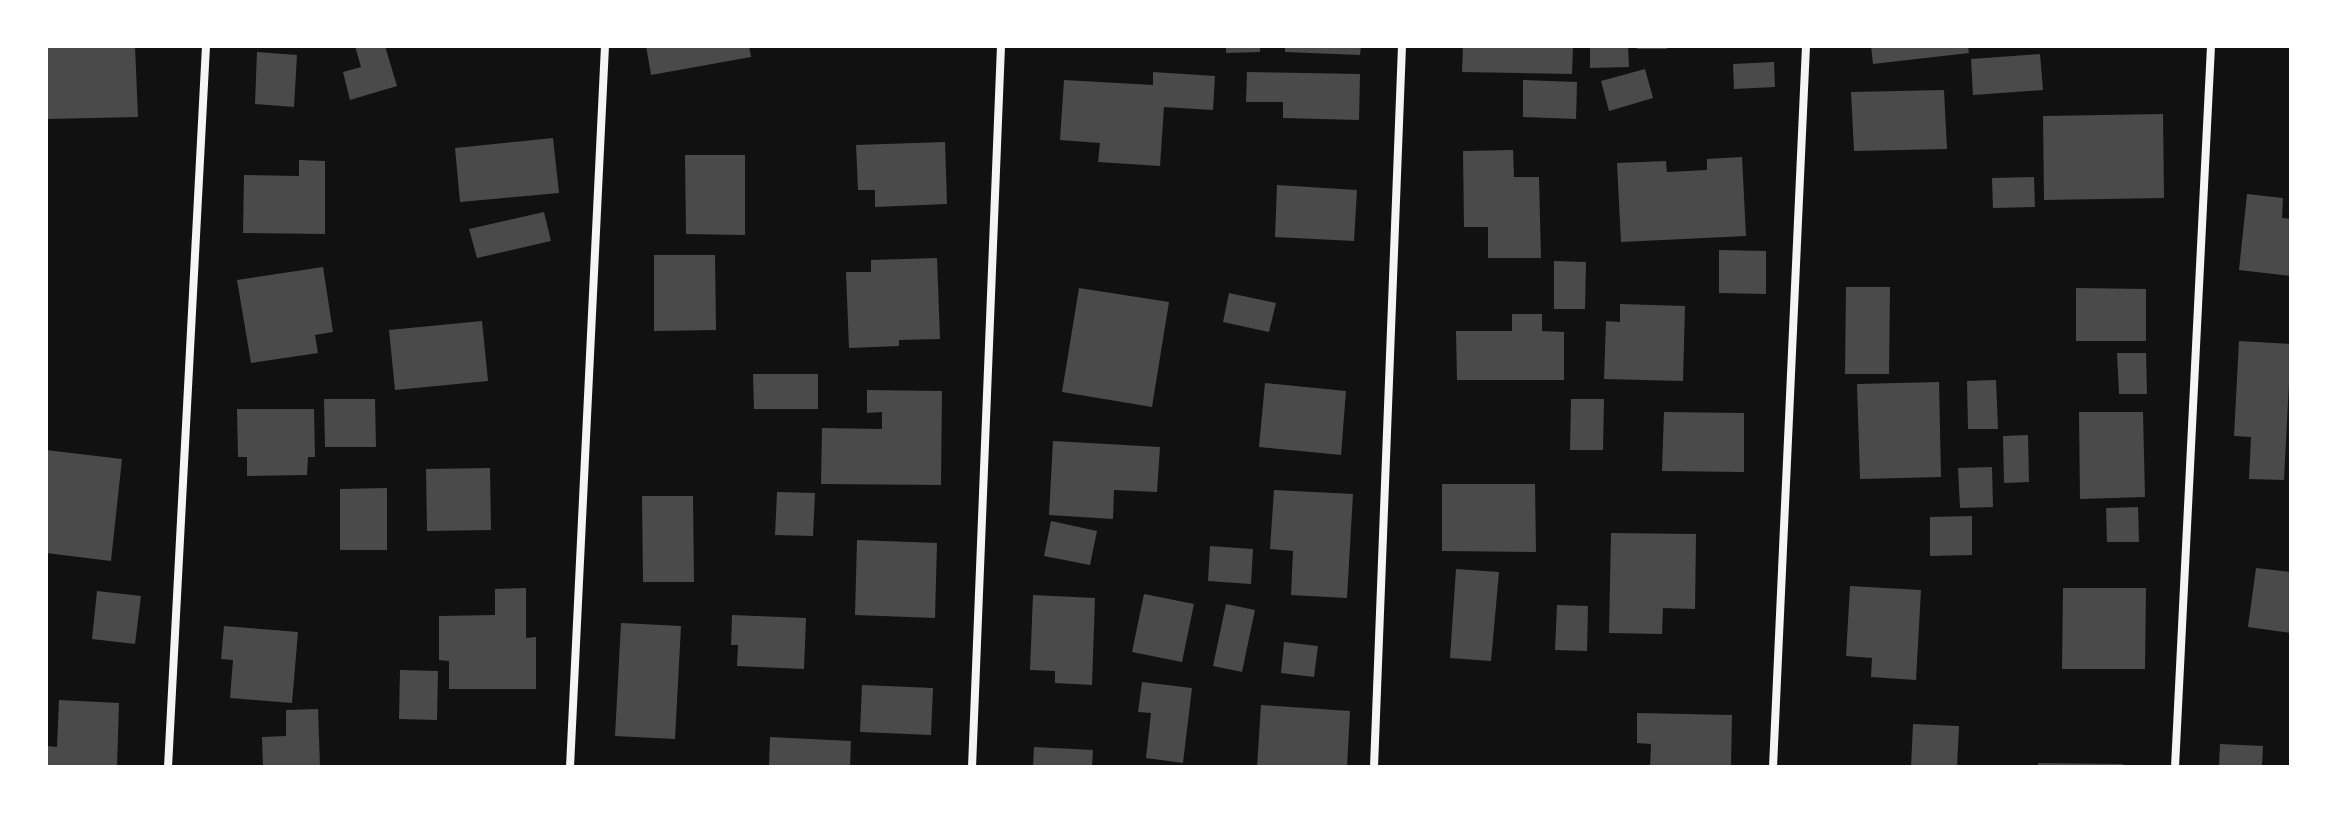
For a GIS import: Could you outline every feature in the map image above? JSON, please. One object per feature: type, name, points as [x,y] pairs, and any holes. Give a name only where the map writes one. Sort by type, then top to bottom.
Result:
[{"type":"street","points":[[168,767],[206,46]]},
{"type":"street","points":[[570,767],[605,46]]},
{"type":"street","points":[[972,767],[1001,46]]},
{"type":"street","points":[[1374,767],[1402,46]]},
{"type":"street","points":[[1773,767],[1806,46]]},
{"type":"street","points":[[2175,767],[2211,46]]},
{"type":"building","points":[[46,46],[135,46],[138,117],[46,119]]},
{"type":"building","points":[[355,46],[385,46],[397,86],[350,100],[343,72],[361,67]]},
{"type":"building","points":[[646,46],[749,46],[751,57],[651,75]]},
{"type":"building","points":[[1226,46],[1260,46],[1260,52],[1226,53]]},
{"type":"building","points":[[1285,46],[1361,46],[1360,55],[1285,52]]},
{"type":"building","points":[[1463,46],[1573,46],[1572,74],[1462,72]]},
{"type":"building","points":[[1590,46],[1628,46],[1629,67],[1590,68]]},
{"type":"building","points":[[1637,46],[1667,46],[1667,49],[1637,49]]},
{"type":"building","points":[[1871,46],[1968,46],[1969,53],[1873,64]]},
{"type":"building","points":[[257,52],[297,55],[294,107],[255,104]]},
{"type":"building","points":[[2040,54],[2043,90],[1973,95],[1971,59]]},
{"type":"building","points":[[1774,62],[1775,87],[1734,89],[1733,64]]},
{"type":"building","points":[[1645,69],[1653,98],[1609,111],[1601,81]]},
{"type":"building","points":[[1153,72],[1215,76],[1213,110],[1164,107],[1160,166],[1098,162],[1100,143],[1060,140],[1064,80],[1153,85]]},
{"type":"building","points":[[1247,72],[1360,74],[1359,120],[1283,118],[1283,102],[1246,102]]},
{"type":"building","points":[[1523,80],[1577,82],[1576,119],[1523,117]]},
{"type":"building","points":[[1944,90],[1947,149],[1854,151],[1851,92]]},
{"type":"building","points":[[2163,114],[2164,198],[2044,200],[2043,116]]},
{"type":"building","points":[[553,138],[559,193],[460,202],[455,148]]},
{"type":"building","points":[[945,142],[947,204],[875,207],[875,190],[858,190],[856,145]]},
{"type":"building","points":[[1513,150],[1514,177],[1539,177],[1541,258],[1488,258],[1488,227],[1464,227],[1463,151]]},
{"type":"building","points":[[685,155],[745,155],[745,235],[686,234]]},
{"type":"building","points":[[1742,157],[1746,236],[1621,242],[1617,163],[1666,161],[1667,172],[1707,170],[1707,159]]},
{"type":"building","points":[[299,160],[325,161],[325,234],[243,233],[244,175],[299,176]]},
{"type":"building","points":[[2034,177],[2035,207],[1993,208],[1992,178]]},
{"type":"building","points":[[1277,185],[1357,190],[1354,241],[1275,237]]},
{"type":"building","points":[[2247,194],[2283,198],[2282,218],[2291,219],[2291,276],[2239,270]]},
{"type":"building","points":[[544,212],[551,241],[477,258],[469,229]]},
{"type":"building","points":[[1719,250],[1766,251],[1766,294],[1719,293]]},
{"type":"building","points":[[654,255],[715,255],[716,330],[654,331]]},
{"type":"building","points":[[937,258],[940,339],[899,340],[899,346],[849,348],[846,272],[871,272],[871,260]]},
{"type":"building","points":[[1554,261],[1586,262],[1585,309],[1554,309]]},
{"type":"building","points":[[323,267],[333,332],[315,335],[318,353],[251,363],[237,280]]},
{"type":"building","points":[[1846,287],[1890,287],[1889,374],[1845,374]]},
{"type":"building","points":[[1079,288],[1169,302],[1152,407],[1062,392]]},
{"type":"building","points":[[2076,288],[2146,289],[2146,341],[2076,341]]},
{"type":"building","points":[[1229,293],[1276,303],[1269,332],[1223,322]]},
{"type":"building","points":[[1620,304],[1685,306],[1683,381],[1604,379],[1606,321],[1620,322]]},
{"type":"building","points":[[1512,314],[1542,314],[1542,331],[1564,332],[1564,380],[1457,380],[1456,331],[1512,331]]},
{"type":"building","points":[[482,321],[488,381],[395,390],[389,330]]},
{"type":"building","points":[[2239,341],[2291,344],[2284,480],[2249,479],[2251,437],[2234,436]]},
{"type":"building","points":[[2117,353],[2146,353],[2147,394],[2119,394]]},
{"type":"building","points":[[753,374],[818,374],[818,409],[754,409]]},
{"type":"building","points":[[1996,380],[1998,429],[1968,429],[1967,381]]},
{"type":"building","points":[[1939,382],[1941,477],[1860,479],[1857,384]]},
{"type":"building","points":[[1265,383],[1346,391],[1341,455],[1259,447]]},
{"type":"building","points":[[867,390],[942,391],[941,485],[821,484],[822,428],[882,429],[882,412],[867,413]]},
{"type":"building","points":[[324,399],[375,399],[376,447],[325,447]]},
{"type":"building","points":[[1571,399],[1604,399],[1603,450],[1570,450]]},
{"type":"building","points":[[237,409],[314,409],[315,457],[308,457],[307,475],[247,476],[247,457],[238,457]]},
{"type":"building","points":[[1664,412],[1744,413],[1744,472],[1662,471]]},
{"type":"building","points":[[2079,412],[2143,412],[2145,497],[2080,499]]},
{"type":"building","points":[[2028,435],[2029,482],[2004,483],[2003,436]]},
{"type":"building","points":[[1053,441],[1160,447],[1157,492],[1114,490],[1113,519],[1049,515]]},
{"type":"building","points":[[46,450],[122,459],[111,561],[46,553]]},
{"type":"building","points":[[1992,467],[1993,507],[1960,508],[1958,468]]},
{"type":"building","points":[[490,468],[491,530],[427,531],[426,469]]},
{"type":"building","points":[[1442,484],[1535,484],[1536,552],[1442,551]]},
{"type":"building","points":[[387,488],[387,550],[340,550],[340,489]]},
{"type":"building","points":[[1274,490],[1353,494],[1347,598],[1291,595],[1293,551],[1270,549]]},
{"type":"building","points":[[777,492],[815,493],[813,536],[775,535]]},
{"type":"building","points":[[642,496],[693,496],[694,582],[643,582]]},
{"type":"building","points":[[2138,507],[2139,542],[2107,542],[2106,508]]},
{"type":"building","points":[[1972,516],[1972,555],[1930,556],[1930,517]]},
{"type":"building","points":[[1051,521],[1097,531],[1090,565],[1044,556]]},
{"type":"building","points":[[1611,533],[1696,534],[1695,609],[1663,608],[1662,634],[1609,633]]},
{"type":"building","points":[[857,540],[937,543],[935,618],[855,615]]},
{"type":"building","points":[[1210,546],[1253,549],[1251,584],[1208,581]]},
{"type":"building","points":[[2256,568],[2291,572],[2291,633],[2248,627]]},
{"type":"building","points":[[1456,569],[1499,572],[1491,661],[1450,658]]},
{"type":"building","points":[[1850,586],[1921,590],[1916,680],[1871,677],[1872,658],[1846,656]]},
{"type":"building","points":[[526,588],[526,638],[536,637],[536,689],[449,689],[449,661],[439,660],[439,616],[495,615],[495,589]]},
{"type":"building","points":[[2063,588],[2146,588],[2145,669],[2062,669]]},
{"type":"building","points":[[97,591],[141,596],[135,644],[92,639]]},
{"type":"building","points":[[1144,594],[1194,604],[1182,662],[1132,652]]},
{"type":"building","points":[[1033,595],[1095,598],[1092,685],[1055,683],[1055,671],[1030,670]]},
{"type":"building","points":[[1226,604],[1255,610],[1242,672],[1213,666]]},
{"type":"building","points":[[1557,605],[1588,606],[1587,651],[1555,650]]},
{"type":"building","points":[[732,615],[806,618],[804,669],[737,666],[738,645],[731,645]]},
{"type":"building","points":[[621,623],[681,626],[675,739],[615,736]]},
{"type":"building","points":[[224,626],[298,632],[292,703],[230,698],[233,660],[221,659]]},
{"type":"building","points":[[1284,642],[1318,646],[1314,677],[1281,673]]},
{"type":"building","points":[[400,670],[438,671],[437,720],[399,719]]},
{"type":"building","points":[[1142,682],[1192,688],[1183,763],[1146,758],[1151,713],[1138,712]]},
{"type":"building","points":[[862,685],[933,688],[931,735],[860,732]]},
{"type":"building","points":[[59,700],[119,703],[117,767],[46,767],[46,746],[57,747]]},
{"type":"building","points":[[1261,705],[1350,711],[1347,767],[1257,767]]},
{"type":"building","points":[[318,709],[320,767],[263,767],[262,737],[286,736],[286,710]]},
{"type":"building","points":[[1637,713],[1732,715],[1731,767],[1650,767],[1651,744],[1637,743]]},
{"type":"building","points":[[1913,724],[1959,726],[1957,767],[1911,767]]},
{"type":"building","points":[[770,737],[851,741],[850,767],[769,767]]},
{"type":"building","points":[[2220,744],[2263,746],[2262,767],[2219,767]]},
{"type":"building","points":[[1034,747],[1093,750],[1092,767],[1033,767]]},
{"type":"building","points":[[2038,763],[2123,764],[2123,767],[2038,767]]}]
